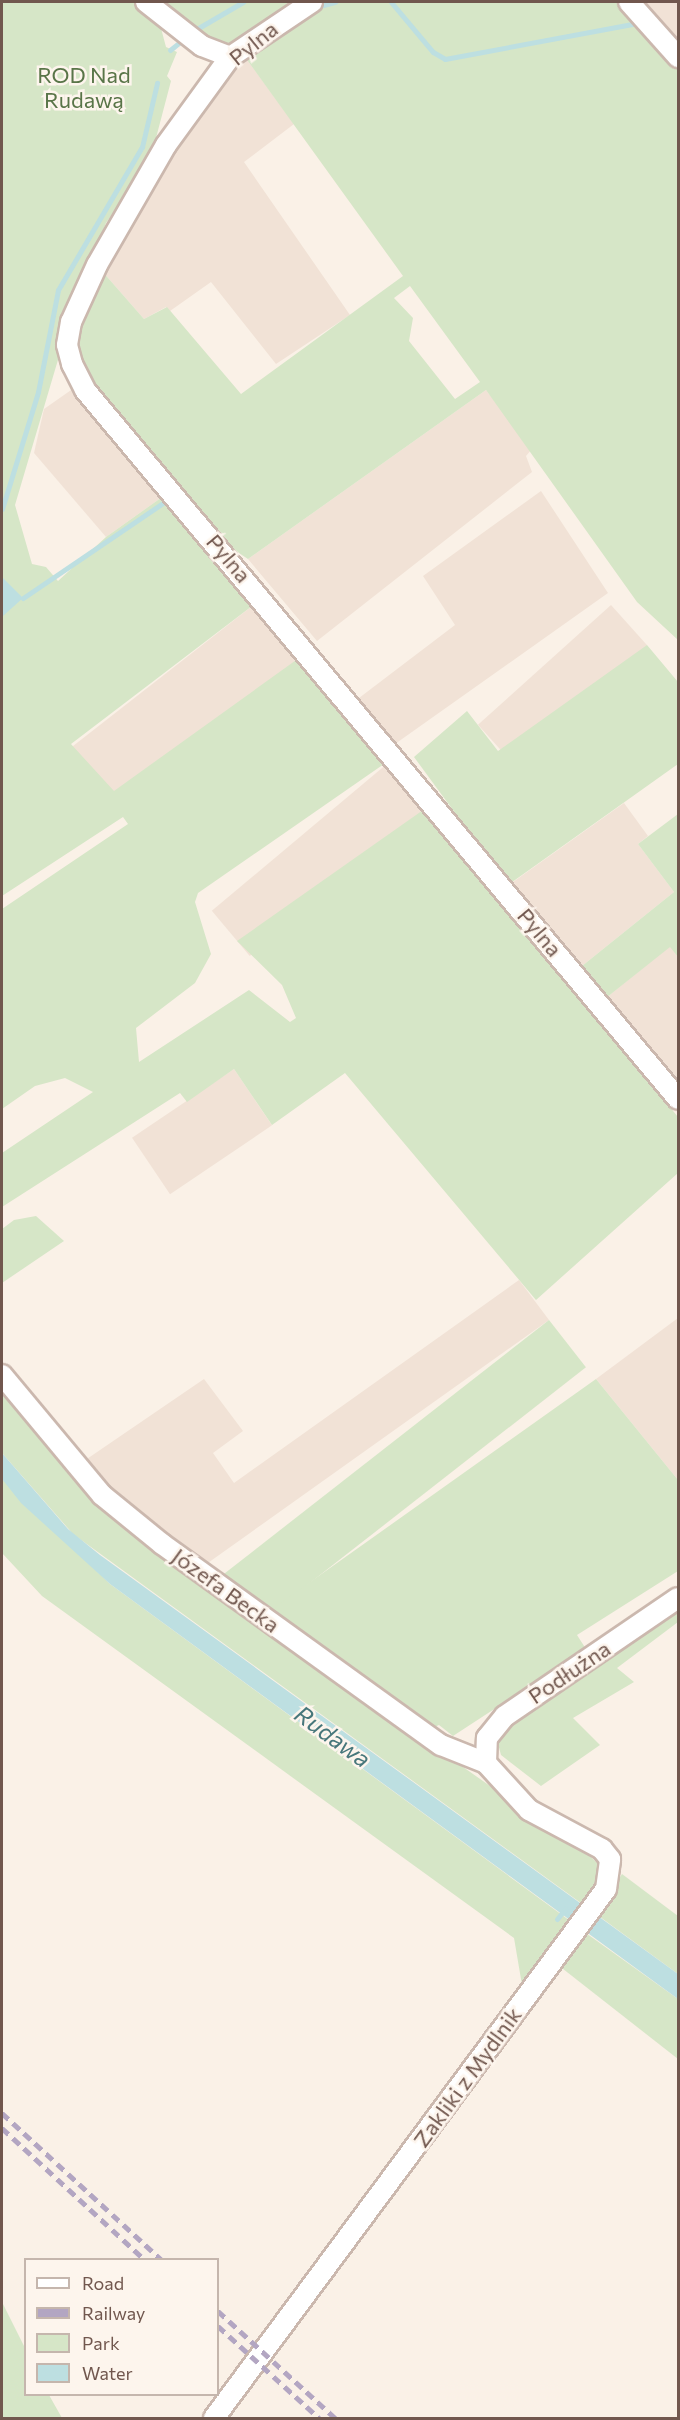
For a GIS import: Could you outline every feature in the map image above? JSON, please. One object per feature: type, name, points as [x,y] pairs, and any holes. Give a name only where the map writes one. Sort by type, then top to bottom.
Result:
[{"type":"street","points":[[146,2],[202,46],[230,57]]},
{"type":"street","name":"Pylna","points":[[312,2],[230,57],[166,145],[97,265],[71,322],[67,345],[75,375],[678,1099]]},
{"type":"street","points":[[629,2],[678,57]]},
{"type":"street","name":"Józefa Becka","points":[[2,1375],[102,1495],[162,1544],[441,1745],[486,1763]]},
{"type":"street","name":"Podłużna","points":[[486,1763],[487,1737],[505,1716],[678,1598]]},
{"type":"street","name":"Zakliki z Mydlnik","points":[[214,2418],[606,1889],[610,1859],[602,1848],[529,1810],[486,1763]]},
{"type":"shaded area","points":[[640,2],[678,2],[678,45]]},
{"type":"shaded area","points":[[245,57],[294,124],[244,162],[350,315],[276,364],[211,282],[170,311],[166,307],[144,319],[102,271],[200,111]]},
{"type":"shaded area","points":[[74,388],[165,495],[106,537],[34,453],[44,409]]},
{"type":"shaded area","points":[[486,390],[532,449],[526,456],[532,472],[317,641],[248,559]]},
{"type":"shaded area","points":[[541,491],[608,593],[395,744],[359,698],[455,625],[423,576]]},
{"type":"shaded area","points":[[256,603],[299,658],[115,802],[72,746]]},
{"type":"shaded area","points":[[611,605],[647,645],[514,765],[478,725]]},
{"type":"shaded area","points":[[388,763],[426,808],[250,956],[212,911]]},
{"type":"shaded area","points":[[624,803],[648,836],[638,844],[674,892],[582,966],[513,882]]},
{"type":"shaded area","points":[[670,946],[678,957],[678,1082],[606,998]]},
{"type":"shaded area","points":[[234,1069],[272,1125],[170,1194],[132,1138]]},
{"type":"shaded area","points":[[519,1280],[549,1320],[205,1565],[81,1463],[204,1379],[243,1431],[213,1453],[234,1483]]},
{"type":"shaded area","points":[[678,1318],[678,1480],[596,1379]]},
{"type":"green space","name":"ROD Nad Rudawą","points":[[2,2],[137,2],[158,17],[166,47],[177,52],[167,76],[171,81],[151,157],[106,223],[76,299],[15,505],[32,564],[46,567],[58,581],[106,537],[165,495],[256,603],[71,744],[114,791],[299,658],[384,764],[198,893],[195,902],[211,954],[195,983],[136,1028],[139,1062],[249,990],[290,1022],[296,1018],[282,985],[237,941],[426,808],[678,1117],[678,1173],[536,1300],[345,1073],[272,1125],[234,1069],[187,1102],[180,1093],[2,1207],[2,1153],[93,1092],[65,1078],[35,1086],[2,1109],[2,909],[128,824],[123,817],[2,896]]},
{"type":"green space","points":[[159,2],[294,2],[237,44],[226,46],[205,42]]},
{"type":"green space","points":[[323,2],[616,2],[678,63],[678,640],[637,602],[486,390],[248,559],[233,549],[81,373],[79,325],[102,271],[144,319],[167,307],[241,394],[403,276],[245,57]],"holes":[[[410,286],[480,382],[455,399],[409,341],[413,318],[394,298]]]},
{"type":"green space","points":[[647,645],[678,682],[678,764],[508,885],[414,757],[467,711],[498,751]]},
{"type":"green space","points":[[678,814],[678,957],[670,947],[606,998],[582,966],[674,892],[638,844]]},
{"type":"green space","points":[[36,1216],[64,1241],[2,1283],[2,1229],[14,1220]]},
{"type":"green space","points":[[549,1320],[586,1367],[253,1627],[216,1580]]},
{"type":"green space","points":[[596,1379],[678,1480],[678,1571],[577,1635],[586,1649],[453,1736],[439,1725],[432,1728],[268,1612]]},
{"type":"green space","points":[[2,1380],[89,1484],[446,1755],[591,1857],[599,1865],[601,1884],[585,1906],[73,1534],[2,1453]]},
{"type":"green space","points":[[2,1479],[110,1584],[573,1923],[522,1985],[514,1938],[42,1596],[2,1553]]},
{"type":"green space","points":[[678,1605],[678,1622],[617,1668],[634,1682],[573,1718],[600,1745],[541,1786],[501,1755],[497,1740],[548,1696]]},
{"type":"green space","points":[[622,1874],[678,1916],[678,1974],[596,1914]]},
{"type":"green space","points":[[583,1931],[678,1999],[678,2059],[558,1965]]},
{"type":"green space","points":[[2,2302],[24,2346],[24,2396],[50,2396],[62,2418],[2,2418]]},
{"type":"water","points":[[2,577],[23,598],[3,616],[2,615]]},
{"type":"water","name":"Rudawa","points":[[2,1453],[68,1529],[100,1555],[678,1974],[678,1999],[110,1584],[21,1503],[2,1479]]},
{"type":"waterway","points":[[195,30],[243,2]]},
{"type":"waterway","points":[[316,7],[335,2]]},
{"type":"waterway","points":[[391,2],[433,52],[445,59],[638,23]]},
{"type":"waterway","points":[[170,50],[180,42]]},
{"type":"waterway","points":[[2,509],[38,392],[58,290],[142,147],[157,83]]},
{"type":"waterway","points":[[23,598],[170,498]]},
{"type":"waterway","points":[[557,1919],[565,1909]]},
{"type":"railway","points":[[2,2113],[160,2258]]},
{"type":"railway","points":[[2,2128],[143,2258]]},
{"type":"railway","points":[[219,2312],[335,2418]]},
{"type":"railway","points":[[219,2327],[319,2418]]}]
